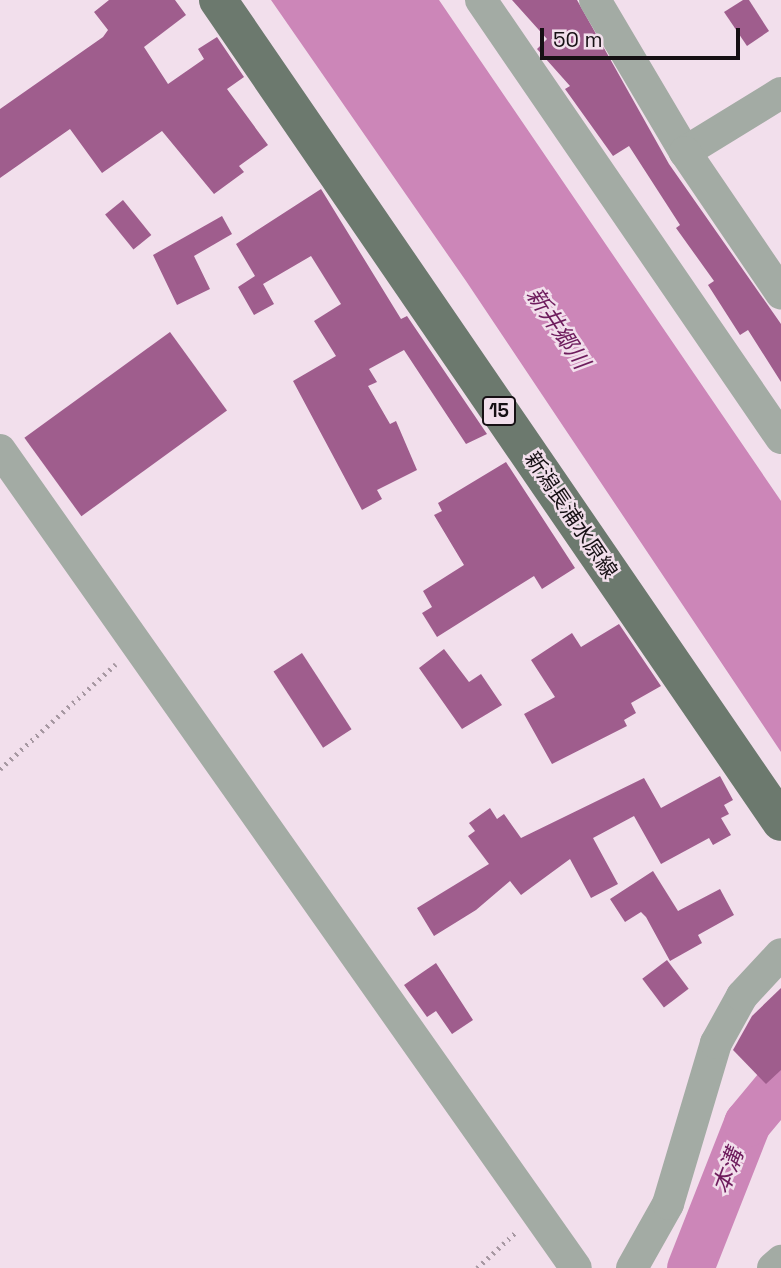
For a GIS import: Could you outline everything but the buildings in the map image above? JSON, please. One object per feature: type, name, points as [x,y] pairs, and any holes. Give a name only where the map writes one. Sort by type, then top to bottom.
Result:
[{"type":"main road","name":"新潟長浦水原線","points":[[218,0],[781,822]]},
{"type":"street","points":[[481,0],[781,437]]},
{"type":"street","points":[[595,0],[685,152],[777,278]]},
{"type":"street","points":[[685,152],[781,93]]},
{"type":"street","points":[[0,450],[576,1268]]},
{"type":"street","points":[[632,1268],[668,1204],[716,1043],[742,996],[781,954]]},
{"type":"street","points":[[773,1268],[781,1261]]},
{"type":"path","points":[[0,769],[138,644]]},
{"type":"path","points":[[477,1268],[539,1212]]},
{"type":"water","name":"新井郷川","points":[[271,0],[439,0],[781,501],[781,752],[466,281]]},
{"type":"waterway","name":"本溝","points":[[690,1268],[747,1123],[781,1082]]}]
